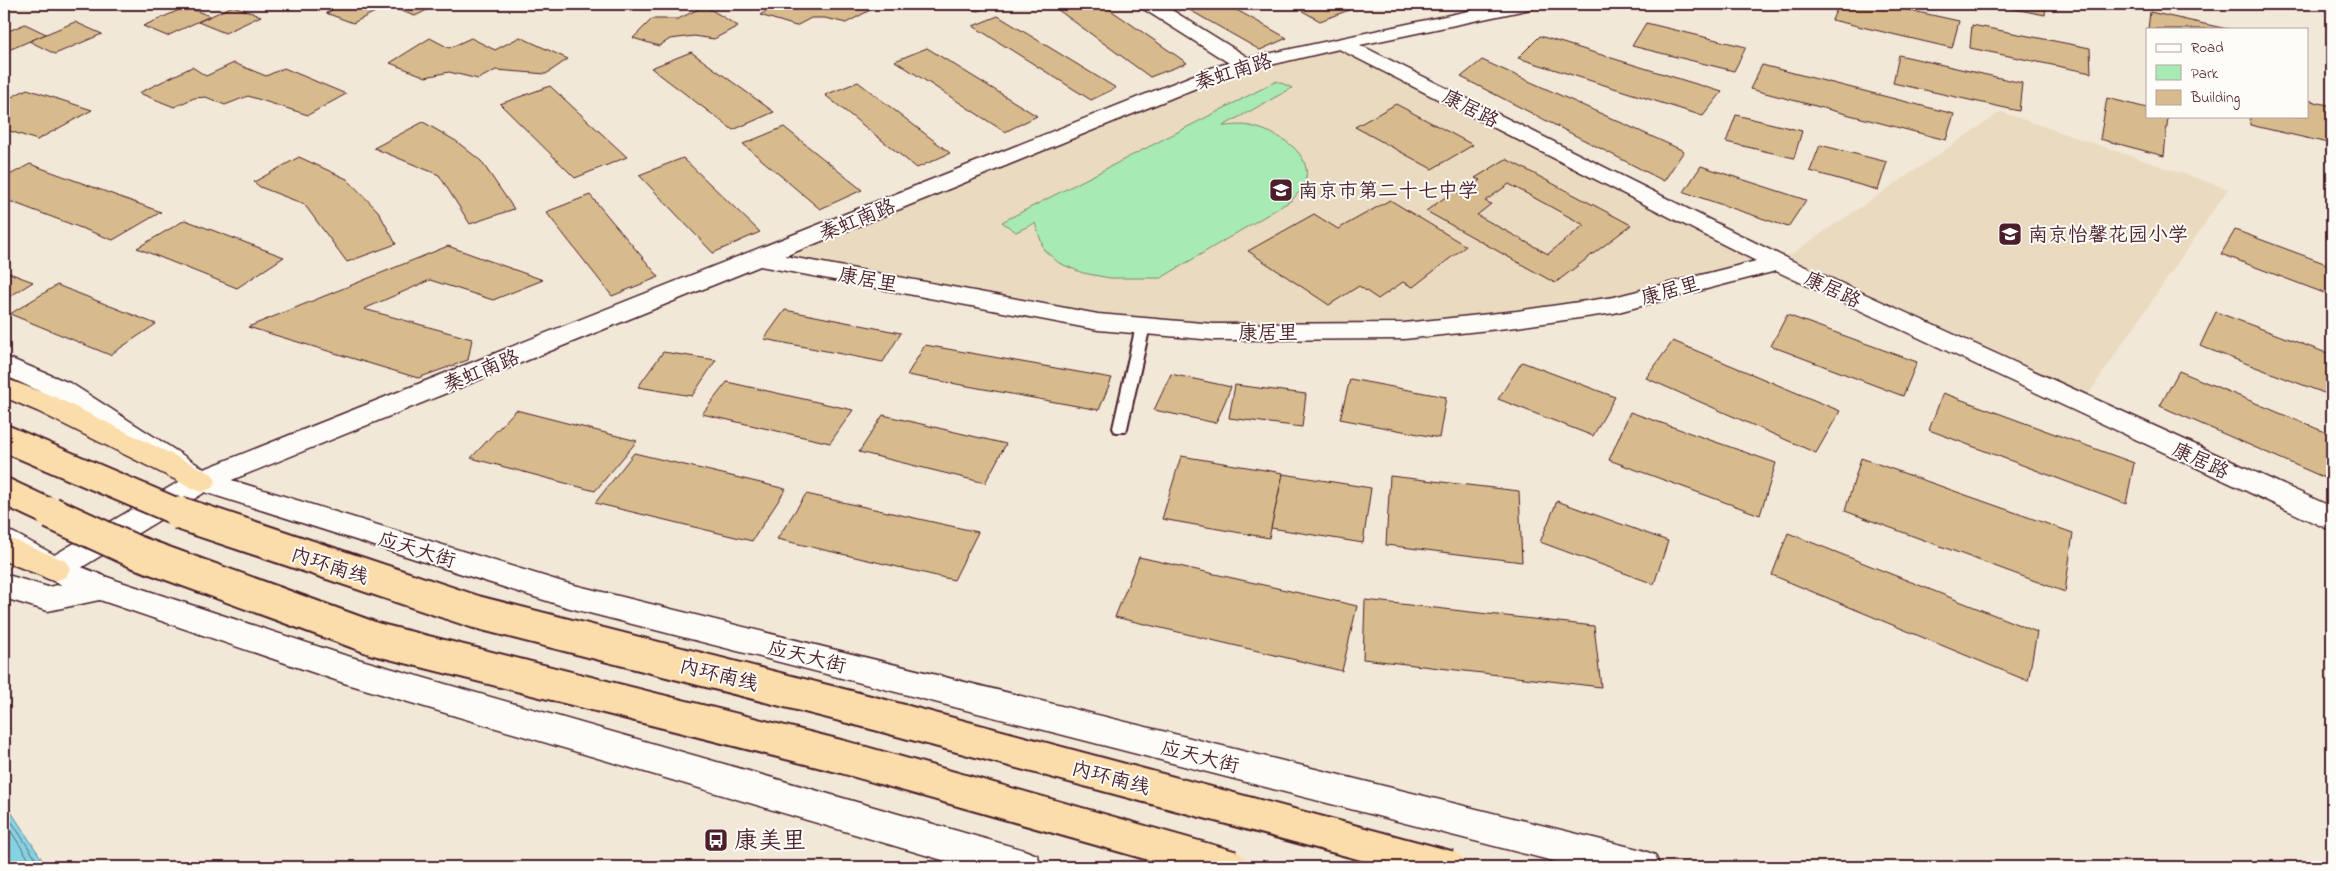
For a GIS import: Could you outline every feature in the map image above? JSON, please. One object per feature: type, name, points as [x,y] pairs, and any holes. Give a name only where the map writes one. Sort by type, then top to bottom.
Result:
[{"type":"highway","points":[[4,387],[43,403],[202,481]]},
{"type":"highway","name":"内环南线","points":[[4,438],[187,516],[476,612],[869,712],[1449,867]]},
{"type":"highway","points":[[4,491],[136,552],[374,639],[843,757],[1232,867]]},
{"type":"highway","points":[[4,548],[54,569]]},
{"type":"street","points":[[1149,4],[1246,65]]},
{"type":"street","name":"秦虹南路","points":[[54,569],[202,481],[1221,72],[1341,43],[1526,4]]},
{"type":"street","name":"康居路","points":[[1341,43],[1778,263],[2332,520]]},
{"type":"street","name":"康居里","points":[[758,258],[1098,322],[1214,332],[1404,331],[1517,319],[1614,305],[1778,263]]},
{"type":"street","name":"应天大街","points":[[4,365],[63,391],[202,481],[566,595],[1642,867]]},
{"type":"street","points":[[4,541],[54,569],[102,588],[344,669],[1024,867]]},
{"type":"street","points":[[4,587],[48,599],[102,588]]},
{"type":"lane","points":[[1120,428],[1143,326]]},
{"type":"shaded area","name":"南京市第二十七中学","points":[[1341,43],[1778,263],[1614,305],[1402,331],[1098,322],[758,258],[1221,71]]},
{"type":"shaded area","name":"南京怡馨花园小学","points":[[2001,112],[2228,189],[2081,405],[1778,263]]},
{"type":"green space","points":[[1277,81],[1292,88],[1223,126],[1250,126],[1282,138],[1291,145],[1305,163],[1306,173],[1303,187],[1292,200],[1161,278],[1110,278],[1083,273],[1059,263],[1044,250],[1035,223],[1016,232],[1002,222]]},
{"type":"water","points":[[4,801],[47,867],[4,867]]},
{"type":"building","points":[[345,4],[381,4],[387,6],[353,23],[326,13]]},
{"type":"building","points":[[392,4],[439,4],[415,16],[387,6]]},
{"type":"building","points":[[778,4],[858,4],[872,9],[846,23],[825,18],[811,18],[796,26],[760,15]]},
{"type":"building","points":[[910,4],[988,4],[979,11],[944,5],[930,9]]},
{"type":"building","points":[[1050,4],[1102,4],[1187,63],[1150,77]]},
{"type":"building","points":[[1179,4],[1226,4],[1287,38],[1260,50]]},
{"type":"building","points":[[1290,4],[1339,4],[1349,10],[1320,21]]},
{"type":"building","points":[[1839,4],[1881,4],[1959,21],[1952,48],[1832,20]]},
{"type":"building","points":[[1988,4],[2046,4],[2045,15]]},
{"type":"building","points":[[233,6],[261,16],[225,33],[198,22]]},
{"type":"building","points":[[705,6],[738,26],[714,39],[694,36],[670,39],[659,46],[633,38],[652,19],[678,19]]},
{"type":"building","points":[[186,7],[210,16],[167,36],[143,26]]},
{"type":"building","points":[[2150,12],[2222,28],[2148,28]]},
{"type":"building","points":[[998,16],[1116,88],[1091,100],[973,26]]},
{"type":"building","points":[[75,22],[102,34],[55,54],[29,41]]},
{"type":"building","points":[[1646,23],[1746,47],[1734,71],[1632,46]]},
{"type":"building","points":[[25,24],[46,34],[4,52],[4,33]]},
{"type":"building","points":[[1972,25],[2090,48],[2091,73],[1970,48]]},
{"type":"building","points":[[1540,36],[1722,92],[1703,116],[1518,58]]},
{"type":"building","points":[[520,37],[568,59],[546,74],[496,70],[478,79],[449,72],[426,77],[390,63],[430,38],[449,48],[471,38],[495,50]]},
{"type":"building","points":[[927,48],[1037,116],[1005,132],[895,61]]},
{"type":"building","points":[[691,52],[774,112],[733,130],[651,68]]},
{"type":"building","points":[[1899,55],[2022,83],[2019,111],[1893,83]]},
{"type":"building","points":[[1482,60],[1684,151],[1664,181],[1461,77]]},
{"type":"building","points":[[234,63],[266,76],[284,68],[346,94],[308,115],[248,96],[225,105],[206,97],[194,98],[174,107],[139,93],[192,67],[206,76]]},
{"type":"building","points":[[1762,65],[1954,114],[1946,140],[1750,89]]},
{"type":"building","points":[[858,82],[950,153],[917,168],[825,95]]},
{"type":"building","points":[[550,86],[627,157],[575,178],[500,104]]},
{"type":"building","points":[[27,89],[92,110],[37,140],[4,129],[4,101]]},
{"type":"building","points":[[2107,98],[2146,108],[2146,118],[2168,118],[2164,156],[2100,139]]},
{"type":"building","points":[[2308,100],[2332,106],[2332,144],[2250,125],[2250,118],[2308,118]]},
{"type":"building","points":[[1396,104],[1473,145],[1432,169],[1355,127]]},
{"type":"building","points":[[1736,115],[1802,131],[1794,158],[1726,142]]},
{"type":"building","points":[[423,122],[456,141],[481,161],[514,209],[470,224],[439,175],[374,148]]},
{"type":"building","points":[[784,127],[862,190],[820,209],[743,144]]},
{"type":"building","points":[[1820,145],[1887,162],[1878,190],[1810,171]]},
{"type":"building","points":[[299,157],[347,179],[378,211],[396,244],[347,262],[304,204],[260,187],[254,182]]},
{"type":"building","points":[[683,158],[760,232],[713,253],[639,175]]},
{"type":"building","points":[[1506,159],[1631,225],[1555,283],[1426,211],[1454,191],[1460,194],[1480,180],[1475,178]],"holes":[[[1509,184],[1584,225],[1548,254],[1477,215],[1491,204],[1485,201]]]},
{"type":"building","points":[[30,164],[161,212],[113,240],[4,199],[4,178]]},
{"type":"building","points":[[1701,166],[1806,200],[1788,227],[1684,192]]},
{"type":"building","points":[[590,195],[659,277],[612,296],[546,212]]},
{"type":"building","points":[[1390,200],[1466,246],[1413,287],[1403,282],[1378,299],[1359,286],[1329,305],[1248,251],[1314,214],[1338,229]]},
{"type":"building","points":[[185,220],[284,257],[237,288],[137,248]]},
{"type":"building","points":[[2235,230],[2332,266],[2332,296],[2221,254]]},
{"type":"building","points":[[448,246],[543,280],[493,300],[430,280],[364,309],[472,339],[468,360],[418,378],[248,327]]},
{"type":"building","points":[[4,271],[33,282],[4,300]]},
{"type":"building","points":[[57,285],[156,324],[110,355],[10,314]]},
{"type":"building","points":[[785,310],[901,333],[883,362],[764,339]]},
{"type":"building","points":[[2216,312],[2332,355],[2332,396],[2200,346]]},
{"type":"building","points":[[1787,315],[1917,362],[1903,396],[1771,346]]},
{"type":"building","points":[[1673,341],[1840,411],[1816,453],[1646,378]]},
{"type":"building","points":[[925,345],[1112,378],[1099,410],[907,375]]},
{"type":"building","points":[[663,352],[716,360],[692,396],[638,387]]},
{"type":"building","points":[[1522,362],[1615,397],[1593,436],[1498,399]]},
{"type":"building","points":[[2179,371],[2332,435],[2332,481],[2160,406]]},
{"type":"building","points":[[1171,374],[1231,387],[1216,423],[1154,410]]},
{"type":"building","points":[[1350,379],[1446,397],[1439,438],[1340,419]]},
{"type":"building","points":[[727,382],[853,410],[830,443],[702,414]]},
{"type":"building","points":[[1235,385],[1306,394],[1302,427],[1229,418]]},
{"type":"building","points":[[1943,393],[2134,463],[2126,504],[1929,430]]},
{"type":"building","points":[[516,410],[637,441],[595,491],[471,458]]},
{"type":"building","points":[[1630,412],[1776,463],[1760,515],[1609,460]]},
{"type":"building","points":[[883,415],[1006,444],[985,483],[859,452]]},
{"type":"building","points":[[634,453],[786,489],[752,541],[595,503]]},
{"type":"building","points":[[1181,456],[1283,473],[1269,538],[1162,519]]},
{"type":"building","points":[[1861,458],[2073,533],[2065,592],[1845,511]]},
{"type":"building","points":[[1283,474],[1371,488],[1363,543],[1271,528]]},
{"type":"building","points":[[1390,476],[1519,491],[1522,562],[1386,545]]},
{"type":"building","points":[[806,494],[978,532],[954,580],[777,539]]},
{"type":"building","points":[[1557,501],[1668,541],[1654,584],[1540,542]]},
{"type":"building","points":[[1788,533],[2037,632],[2028,681],[1772,575]]},
{"type":"building","points":[[1139,557],[1357,606],[1342,671],[1115,617]]},
{"type":"building","points":[[1365,600],[1594,626],[1601,687],[1363,659]]},
{"type":"railway","points":[[4,6],[24,4]]},
{"type":"place","name":"南京市第二十七中学","points":[[1281,190]]},
{"type":"place","name":"南京怡馨花园小学","points":[[2010,234]]},
{"type":"place","name":"康美里","points":[[716,840]]}]
